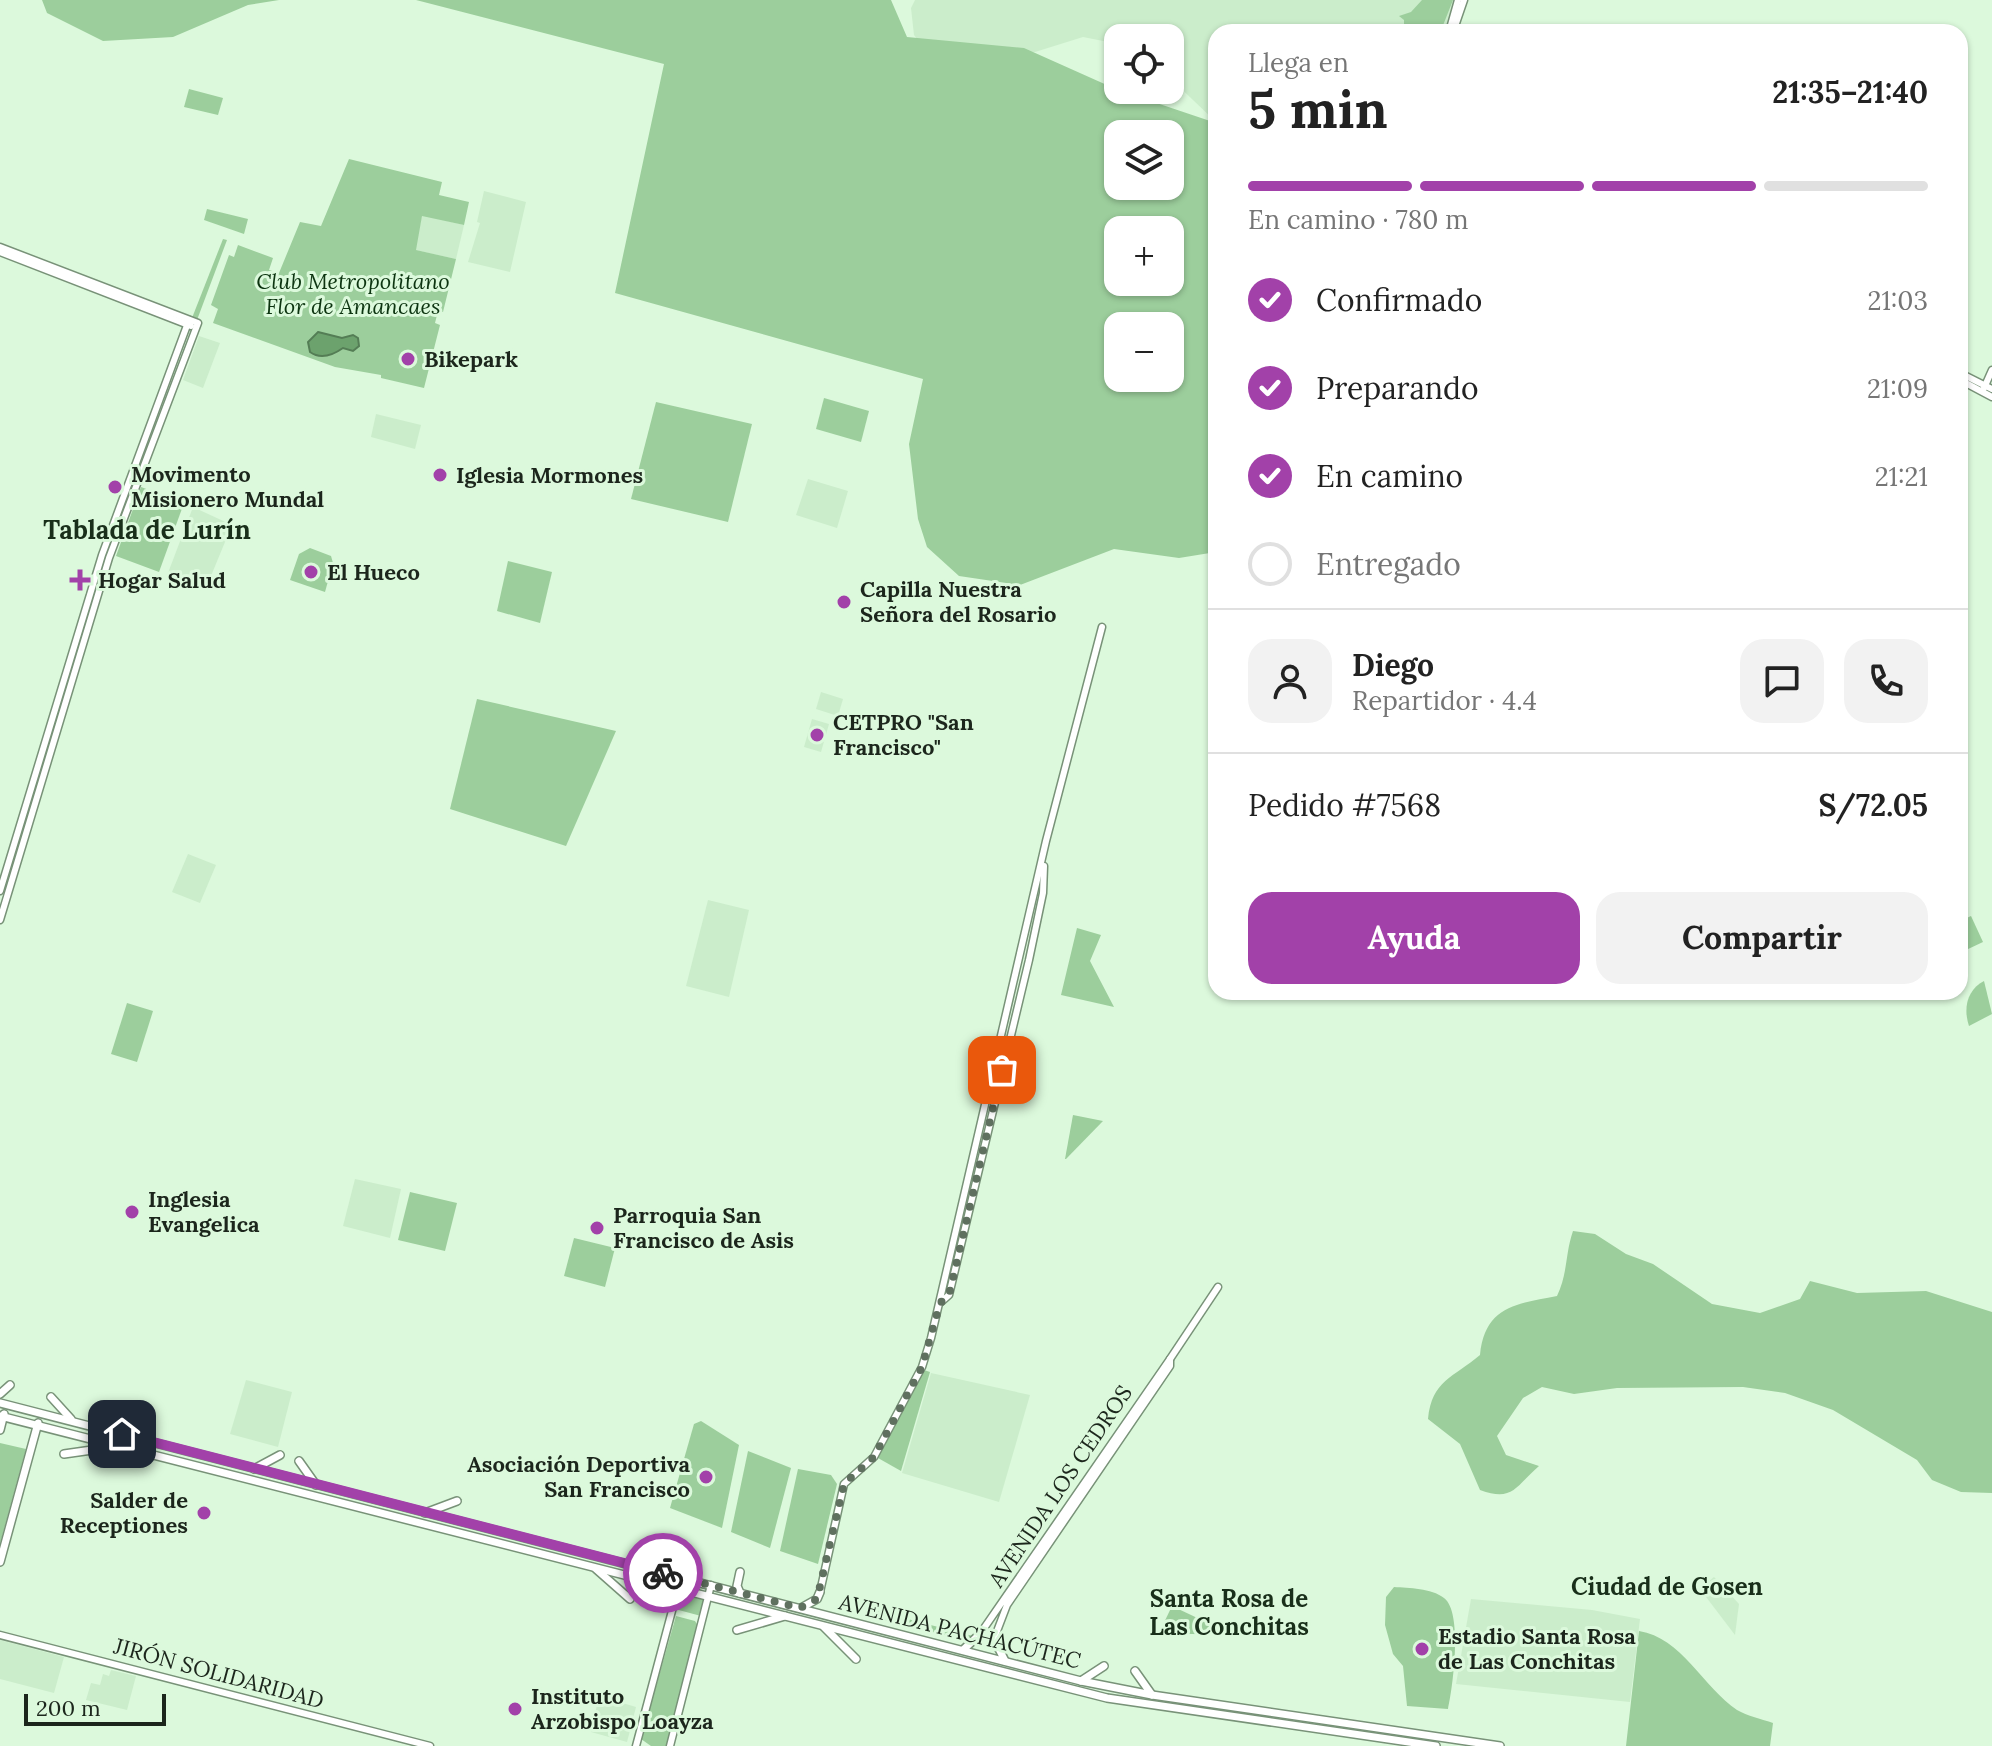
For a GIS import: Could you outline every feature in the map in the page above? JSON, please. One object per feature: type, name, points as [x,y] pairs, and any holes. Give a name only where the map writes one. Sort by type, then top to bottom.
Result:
[{"type":"main road","points":[[0,1394],[10,1385]]},
{"type":"main road","points":[[51,1397],[60,1410],[77,1422]]},
{"type":"main road","points":[[0,1430],[4,1403]]},
{"type":"main road","name":"AVENIDA PACHACÚTEC","points":[[4,1403],[401,1508],[1081,1681],[1152,1695],[1500,1746]]},
{"type":"main road","points":[[0,1562],[41,1413]]},
{"type":"main road","name":"AVENIDA PACHACÚTEC","points":[[2,1416],[1107,1698],[1436,1746]]},
{"type":"main road","points":[[64,1454],[122,1446]]},
{"type":"main road","points":[[254,1469],[280,1455]]},
{"type":"main road","points":[[299,1461],[316,1485]]},
{"type":"main road","points":[[324,1499],[321,1493],[326,1488]]},
{"type":"main road","points":[[425,1513],[457,1501]]},
{"type":"main road","points":[[398,1517],[401,1508]]},
{"type":"main road","points":[[595,1567],[630,1599]]},
{"type":"main road","points":[[740,1572],[737,1586],[740,1593]]},
{"type":"main road","points":[[800,1608],[817,1599],[820,1592]]},
{"type":"main road","points":[[737,1630],[785,1616]]},
{"type":"main road","points":[[822,1626],[856,1659]]},
{"type":"main road","points":[[963,1650],[980,1634]]},
{"type":"main road","points":[[994,1639],[994,1645],[1005,1661]]},
{"type":"main road","points":[[1081,1681],[1104,1666]]},
{"type":"main road","points":[[1024,1678],[1027,1667]]},
{"type":"main road","points":[[1135,1671],[1152,1695]]},
{"type":"main road","points":[[1241,1719],[1242,1708]]},
{"type":"main road","points":[[1394,1746],[1403,1741]]},
{"type":"street","points":[[1454,24],[1461,0]]},
{"type":"street","points":[[0,249],[197,325],[109,558],[0,920]]},
{"type":"street","points":[[0,891],[102,555],[188,322]]},
{"type":"street","points":[[1986,389],[1992,370]]},
{"type":"street","points":[[1968,378],[1986,389],[1992,397]]},
{"type":"street","points":[[820,1592],[844,1484],[874,1457],[922,1367],[940,1303],[949,1295],[1029,960],[1043,893],[1044,850],[1102,627]]},
{"type":"street","name":"AVENIDA LOS CEDROS","points":[[980,1634],[1218,1287]]},
{"type":"street","name":"AVENIDA LOS CEDROS","points":[[994,1639],[1007,1605],[1096,1479],[1170,1366],[1170,1359]]},
{"type":"street","points":[[636,1746],[681,1577]]},
{"type":"street","points":[[670,1746],[711,1585]]},
{"type":"street","points":[[988,1623],[998,1627]]},
{"type":"street","name":"JIRÓN SOLIDARIDAD","points":[[0,1635],[430,1746]]},
{"type":"shaded area","points":[[915,0],[1457,0],[1447,24],[1208,24],[1208,114],[1184,91],[1184,24],[1104,24],[1104,41],[1083,37],[1035,52],[989,57],[928,53],[914,35],[911,8]]},
{"type":"shaded area","points":[[484,191],[526,202],[510,272],[468,262],[480,223],[477,222]]},
{"type":"shaded area","points":[[422,215],[464,225],[456,259],[415,250]]},
{"type":"shaded area","points":[[318,332],[342,338],[353,335],[358,338],[359,346],[353,351],[343,348],[327,356],[318,356],[310,352],[308,342]]},
{"type":"shaded area","points":[[199,336],[220,343],[203,388],[183,380]]},
{"type":"shaded area","points":[[376,414],[421,425],[415,449],[371,437]]},
{"type":"shaded area","points":[[808,479],[848,491],[837,528],[796,515]]},
{"type":"shaded area","points":[[193,507],[232,525],[206,588],[168,573]]},
{"type":"shaded area","points":[[821,692],[843,699],[838,716],[816,709]]},
{"type":"shaded area","name":"CETPRO \"San Francisco\"","points":[[812,719],[829,724],[821,752],[804,747]]},
{"type":"shaded area","points":[[188,854],[216,865],[200,903],[172,892]]},
{"type":"shaded area","points":[[708,900],[749,910],[729,997],[686,986]]},
{"type":"shaded area","points":[[355,1179],[401,1189],[390,1238],[343,1226]]},
{"type":"shaded area","points":[[931,1373],[1030,1395],[999,1502],[902,1473]]},
{"type":"shaded area","points":[[246,1380],[292,1392],[278,1447],[230,1434]]},
{"type":"shaded area","points":[[1714,1577],[1739,1604],[1735,1635],[1700,1589]]},
{"type":"shaded area","points":[[1471,1599],[1592,1610],[1640,1619],[1630,1702],[1456,1684]]},
{"type":"shaded area","points":[[0,1640],[64,1657],[54,1693],[0,1679]]},
{"type":"shaded area","points":[[111,1670],[136,1676],[127,1710],[86,1700],[91,1683],[100,1685],[103,1674],[109,1676]]},
{"type":"shaded area","points":[[599,1696],[636,1707],[627,1742],[591,1732]]},
{"type":"green space","points":[[42,0],[279,0],[248,5],[173,37],[103,41],[47,13]]},
{"type":"green space","points":[[416,0],[891,0],[907,37],[1024,48],[1104,84],[1104,104],[1160,104],[1208,120],[1208,553],[1179,558],[1114,549],[1020,585],[959,576],[927,547],[918,519],[909,444],[923,379],[615,293],[664,64]]},
{"type":"green space","points":[[1422,0],[1453,0],[1444,24],[1404,24],[1399,16],[1411,12]]},
{"type":"green space","points":[[189,89],[223,98],[218,115],[184,107]]},
{"type":"green space","name":"Club Metropolitano Flor de Amancaes","points":[[349,159],[442,182],[439,195],[469,202],[464,225],[422,216],[416,250],[456,259],[443,312],[438,311],[435,323],[440,325],[424,388],[381,378],[381,375],[335,367],[213,323],[218,309],[211,305],[229,255],[234,257],[238,245],[273,258],[269,270],[279,273],[300,222],[321,226]]},
{"type":"green space","points":[[207,209],[248,219],[244,234],[204,220]]},
{"type":"green space","points":[[223,239],[227,240],[197,320],[192,318]]},
{"type":"green space","points":[[824,398],[869,411],[861,442],[816,429]]},
{"type":"green space","points":[[656,402],[752,424],[728,522],[631,499]]},
{"type":"green space","points":[[141,487],[184,503],[159,572],[116,556]]},
{"type":"green space","name":"El Hueco","points":[[310,548],[331,556],[333,563],[325,592],[290,580],[299,554]]},
{"type":"green space","points":[[508,561],[552,572],[540,623],[497,611]]},
{"type":"green space","points":[[477,699],[616,731],[566,846],[450,809]]},
{"type":"green space","points":[[1971,916],[1983,942],[1968,949],[1968,917]]},
{"type":"green space","points":[[1077,928],[1101,935],[1090,961],[1114,1007],[1061,995]]},
{"type":"green space","points":[[1984,981],[1992,1014],[1969,1026],[1966,1013],[1970,994]]},
{"type":"green space","points":[[127,1003],[153,1011],[137,1062],[111,1054]]},
{"type":"green space","points":[[1073,1115],[1103,1121],[1065,1159]]},
{"type":"green space","points":[[410,1192],[457,1203],[445,1251],[398,1240]]},
{"type":"green space","points":[[1573,1231],[1595,1234],[1626,1254],[1653,1264],[1712,1304],[1760,1313],[1800,1299],[1810,1281],[1857,1293],[1926,1291],[1992,1312],[1992,1493],[1961,1492],[1932,1480],[1917,1460],[1833,1410],[1785,1393],[1743,1387],[1617,1388],[1574,1394],[1542,1387],[1523,1398],[1497,1436],[1506,1455],[1539,1466],[1507,1493],[1480,1490],[1460,1444],[1428,1419],[1430,1406],[1445,1381],[1480,1355],[1483,1339],[1495,1317],[1515,1306],[1557,1296]]},
{"type":"green space","points":[[574,1238],[615,1248],[605,1287],[564,1276]]},
{"type":"green space","points":[[924,1370],[930,1372],[901,1471],[878,1458]]},
{"type":"green space","name":"Asociación Deportiva San Francisco","points":[[701,1421],[739,1445],[722,1528],[670,1508],[694,1424]]},
{"type":"green space","points":[[0,1443],[26,1449],[0,1544]]},
{"type":"green space","name":"Asociación Deportiva San Francisco","points":[[748,1451],[791,1468],[770,1548],[731,1532]]},
{"type":"green space","points":[[798,1469],[831,1475],[837,1484],[818,1564],[780,1551]]},
{"type":"green space","name":"Estadio Santa Rosa de Las Conchitas","points":[[1394,1587],[1433,1592],[1450,1606],[1455,1650],[1448,1709],[1407,1706],[1403,1666],[1393,1654],[1385,1625],[1386,1597]]},
{"type":"green space","points":[[679,1594],[705,1600],[701,1616],[675,1609]]},
{"type":"green space","points":[[1172,1606],[1227,1632],[1226,1635],[1159,1633]]},
{"type":"green space","points":[[869,1609],[973,1636],[968,1641],[869,1616]]},
{"type":"green space","points":[[676,1616],[695,1621],[698,1626],[667,1746],[651,1746],[641,1739]]},
{"type":"green space","points":[[1639,1631],[1654,1635],[1680,1653],[1737,1710],[1773,1723],[1770,1746],[1626,1746]]},
{"type":"way so far","points":[[663,1573],[800,1608],[817,1599],[844,1484],[874,1457],[922,1367],[940,1303],[949,1295],[1002,1070]]},
{"type":"place","name":"Bikepark","points":[[408,359]]},
{"type":"place","name":"Iglesia Mormones","points":[[440,475]]},
{"type":"place","name":"Movimento Misionero Mundal","points":[[115,487]]},
{"type":"place","name":"El Hueco","points":[[311,572]]},
{"type":"place","name":"Hogar Salud","points":[[80,580]]},
{"type":"place","name":"Capilla Nuestra Señora del Rosario","points":[[844,602]]},
{"type":"place","name":"CETPRO \"San Francisco\"","points":[[817,735]]},
{"type":"place","name":"Inglesia Evangelica","points":[[132,1212]]},
{"type":"place","name":"Parroquia San Francisco de Asis","points":[[597,1228]]},
{"type":"place","name":"Asociación Deportiva San Francisco","points":[[706,1477]]},
{"type":"place","name":"Salder de Receptiones","points":[[204,1513]]},
{"type":"place","name":"Estadio Santa Rosa de Las Conchitas","points":[[1422,1649]]},
{"type":"place","name":"Instituto Arzobispo Loayza","points":[[515,1709]]},
{"type":"district","name":"Tablada de Lurín","points":[[147,530]]},
{"type":"district","name":"Ciudad de Gosen","points":[[1667,1587]]},
{"type":"district","name":"Santa Rosa de Las Conchitas","points":[[1229,1613]]},
{"type":"route","points":[[122,1434],[663,1573]]}]
